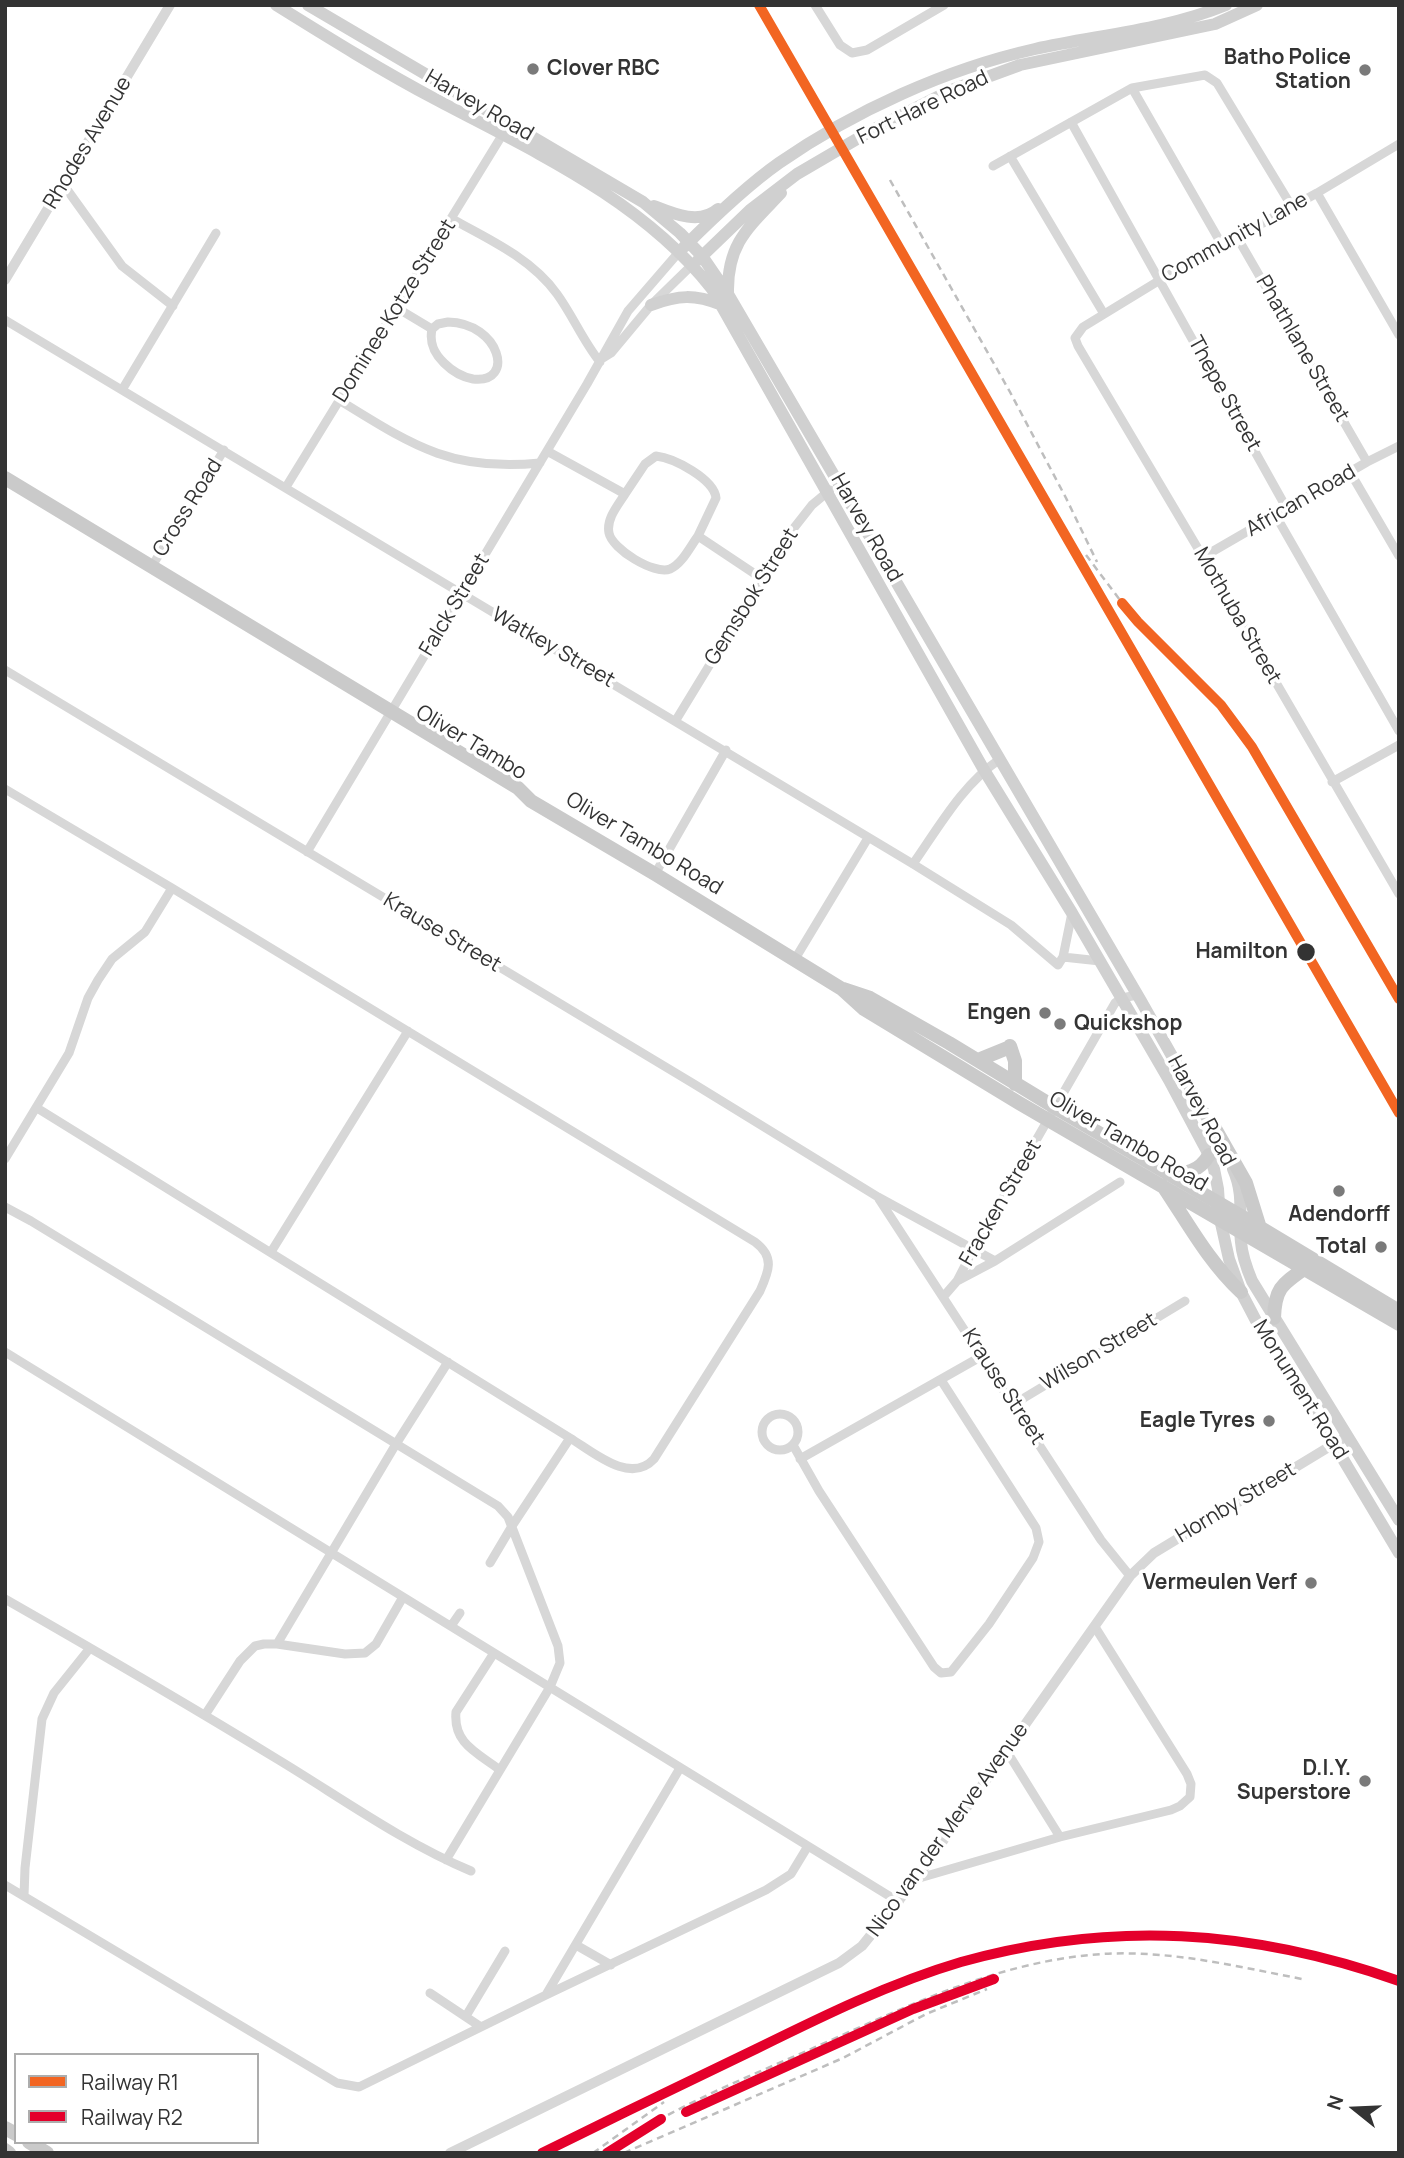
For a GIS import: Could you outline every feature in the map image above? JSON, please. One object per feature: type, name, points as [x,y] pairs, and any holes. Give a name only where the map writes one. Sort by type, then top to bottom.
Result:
[{"type":"main road","name":"Harvey Road","points":[[276,5],[396,78],[506,130],[643,202],[697,260],[840,484],[1213,1125],[1237,1179],[1241,1196],[1240,1231]]},
{"type":"main road","name":"Harvey Road","points":[[308,5],[684,247]]},
{"type":"main road","name":"Fort Hare Road","points":[[684,247],[747,188],[779,163],[850,120],[914,90],[967,69],[1034,49],[1171,22],[1226,5]]},
{"type":"main road","name":"Fort Hare Road","points":[[697,260],[750,211],[807,168],[920,104],[983,77],[1020,65],[1199,28],[1257,5]]},
{"type":"main road","points":[[643,202],[681,215],[711,216],[745,184],[779,163]]},
{"type":"main road","points":[[652,305],[686,296],[725,300],[732,256],[744,234],[807,168]]},
{"type":"main road","name":"Harvey Road","points":[[725,300],[826,493],[984,771],[1169,1080],[1209,1155],[1216,1175],[1220,1211]]},
{"type":"main road","name":"Oliver Tambo","points":[[5,478],[390,714]]},
{"type":"main road","name":"Oliver Tambo","points":[[5,486],[518,788],[531,801]]},
{"type":"main road","name":"Oliver Tambo Road","points":[[531,801],[842,989],[864,1009],[1220,1211],[1240,1231],[1399,1324]]},
{"type":"main road","name":"Oliver Tambo Road","points":[[842,989],[870,998],[978,1060],[1015,1084],[1053,1114]]},
{"type":"main road","points":[[978,1060],[1010,1047],[1015,1061],[1015,1084]]},
{"type":"main road","points":[[1169,1080],[1182,1073]]},
{"type":"main road","points":[[1213,1125],[1245,1183],[1260,1228]]},
{"type":"main road","points":[[1209,1155],[1195,1171],[1165,1180],[1214,1264],[1241,1292]]},
{"type":"main road","name":"Oliver Tambo Road","points":[[1220,1211],[1241,1216],[1399,1311]]},
{"type":"main road","name":"Monument Road","points":[[1220,1211],[1229,1259],[1241,1292],[1263,1334],[1334,1444],[1399,1553]]},
{"type":"main road","name":"Monument Road","points":[[1240,1231],[1247,1269],[1274,1318],[1399,1520]]},
{"type":"main road","points":[[1274,1318],[1277,1292],[1285,1281],[1304,1269]]},
{"type":"street","name":"Rhodes Avenue","points":[[5,280],[170,5]]},
{"type":"street","points":[[815,5],[839,45],[852,53],[867,50],[944,5]]},
{"type":"street","points":[[993,166],[1132,89],[1205,75],[1217,83],[1292,207]]},
{"type":"street","points":[[1132,89],[1222,245]]},
{"type":"street","name":"Thepe Street","points":[[1071,122],[1287,509]]},
{"type":"street","name":"Dominee Kotze Street","points":[[286,487],[506,130]]},
{"type":"street","name":"Community Lane","points":[[1075,338],[1079,330],[1160,280],[1399,144]]},
{"type":"street","points":[[1010,156],[1104,314]]},
{"type":"street","points":[[63,184],[122,266],[173,306]]},
{"type":"street","points":[[1317,193],[1399,335]]},
{"type":"street","points":[[452,219],[515,256],[539,274],[556,293],[583,339],[601,360]]},
{"type":"street","points":[[122,390],[216,233]]},
{"type":"street","name":"Phathlane Street","points":[[1237,237],[1367,462]]},
{"type":"street","name":"Falck Street","points":[[307,852],[547,452],[628,311],[684,247]]},
{"type":"street","name":"Falck Street","points":[[601,360],[611,353],[652,305],[697,260]]},
{"type":"street","points":[[397,308],[432,329]]},
{"type":"street","name":"Watkey Street","points":[[5,320],[726,750],[1011,925],[1060,961]]},
{"type":"street","points":[[458,322],[477,329],[485,334],[496,349],[497,367],[492,374],[478,379],[459,374],[437,355],[430,337],[432,329],[439,324],[458,322]]},
{"type":"street","name":"Mothuba Street","points":[[1075,338],[1399,894]]},
{"type":"street","points":[[339,400],[394,434],[443,456],[496,465],[540,463]]},
{"type":"street","name":"African Road","points":[[1203,556],[1399,446]]},
{"type":"street","name":"Cross Road","points":[[152,566],[224,450]]},
{"type":"street","points":[[547,452],[625,494]]},
{"type":"street","points":[[656,456],[668,459],[704,478],[715,491],[716,498],[698,536],[673,567],[666,570],[656,570],[646,565],[612,541],[609,533],[611,518],[645,464],[656,456]]},
{"type":"street","points":[[1350,472],[1399,556]]},
{"type":"street","name":"Gemsbok Street","points":[[676,720],[801,517],[826,493],[840,484]]},
{"type":"street","points":[[1276,516],[1399,731]]},
{"type":"street","points":[[698,536],[761,578]]},
{"type":"street","name":"Krause Street","points":[[5,670],[878,1197],[995,1261]]},
{"type":"street","points":[[1332,782],[1399,745]]},
{"type":"street","points":[[655,874],[726,750]]},
{"type":"street","points":[[913,864],[964,792],[1000,759]]},
{"type":"street","points":[[5,789],[744,1235],[766,1252],[769,1267],[760,1291],[649,1464],[643,1468],[623,1468],[570,1438],[37,1108]]},
{"type":"street","points":[[795,960],[868,838]]},
{"type":"street","points":[[5,1159],[69,1054],[88,998],[98,980],[112,960],[145,932],[172,888]]},
{"type":"street","points":[[1072,914],[1060,961],[1100,961]]},
{"type":"street","points":[[1122,998],[1138,995]]},
{"type":"street","name":"Fracken Street","points":[[944,1296],[957,1281],[1110,1011],[1122,998]]},
{"type":"street","points":[[271,1252],[408,1031]]},
{"type":"street","points":[[957,1281],[995,1261],[1121,1182]]},
{"type":"street","points":[[5,1195],[7,1207],[498,1506],[508,1517],[558,1646],[560,1663],[550,1688],[446,1860]]},
{"type":"street","name":"Krause Street","points":[[878,1197],[1101,1540],[1130,1576]]},
{"type":"street","name":"Wilson Street","points":[[1014,1404],[1185,1301]]},
{"type":"street","points":[[5,1352],[899,1902]]},
{"type":"street","points":[[800,1459],[982,1356]]},
{"type":"street","points":[[277,1644],[448,1362]]},
{"type":"street","points":[[793,1444],[934,1667],[941,1673],[951,1672],[989,1624],[1033,1558],[1038,1549],[1039,1537],[1015,1492],[941,1380]]},
{"type":"street","points":[[781,1414],[794,1421],[798,1436],[793,1444],[789,1448],[779,1450],[766,1443],[762,1434],[767,1419],[781,1414]]},
{"type":"street","name":"Hornby Street","points":[[1130,1576],[1154,1553],[1347,1436]]},
{"type":"street","points":[[490,1563],[570,1438]]},
{"type":"street","name":"Nico van der Merve Avenue","points":[[450,2153],[839,1963],[862,1946],[916,1879],[1130,1576]]},
{"type":"street","points":[[205,1715],[247,1652],[255,1646],[277,1644],[359,1655],[376,1644],[403,1597]]},
{"type":"street","points":[[5,1599],[446,1860],[471,1871]]},
{"type":"street","points":[[451,1626],[460,1613]]},
{"type":"street","points":[[916,1879],[1060,1837],[1171,1810],[1187,1801],[1192,1790],[1190,1779],[1095,1627]]},
{"type":"street","points":[[24,1896],[42,1719],[54,1693],[90,1648]]},
{"type":"street","points":[[494,1653],[456,1712],[456,1719],[458,1735],[500,1770]]},
{"type":"street","points":[[1006,1750],[1060,1837]]},
{"type":"street","points":[[546,1995],[680,1768]]},
{"type":"street","points":[[5,1885],[337,2082],[359,2087],[783,1880],[797,1867],[808,1846]]},
{"type":"street","points":[[576,1945],[611,1965]]},
{"type":"street","points":[[466,2016],[505,1951]]},
{"type":"street","points":[[430,1993],[481,2027]]},
{"type":"railway","points":[[759,5],[1399,1113]]},
{"type":"railway","points":[[890,180],[1010,392],[1097,562]]},
{"type":"railway","points":[[1086,555],[1126,608],[1221,705],[1252,747],[1399,999]]},
{"type":"railway","points":[[542,2153],[857,2001],[935,1970],[1017,1949],[1072,1940],[1182,1936],[1290,1950],[1399,1981]]},
{"type":"railway","points":[[607,2153],[666,2116],[743,2079],[923,2000],[1028,1965],[1102,1954],[1153,1954],[1202,1960],[1302,1979]]},
{"type":"railway","points":[[624,2153],[843,2058],[926,2014],[987,1989]]},
{"type":"railway","points":[[593,2153],[664,2102]]},
{"type":"rail line","name":"R1","points":[[759,5],[1399,1113]]},
{"type":"rail line","name":"R1","points":[[1122,603],[1221,705],[1252,747],[1399,999]]},
{"type":"rail line","name":"R2","points":[[542,2153],[857,2001],[935,1970],[1017,1949],[1072,1940],[1182,1936],[1290,1950],[1399,1981]]},
{"type":"rail line","name":"R2","points":[[686,2112],[913,2009],[994,1979]]},
{"type":"rail line","name":"R2","points":[[607,2153],[661,2119]]},
{"type":"place","name":"Clover RBC","points":[[533,69]]},
{"type":"place","name":"Batho Police Station","points":[[1365,70]]},
{"type":"place","name":"Hamilton","points":[[1306,952]]},
{"type":"place","name":"Engen","points":[[1045,1013]]},
{"type":"place","name":"Quickshop","points":[[1060,1024]]},
{"type":"place","name":"Adendorff","points":[[1339,1191]]},
{"type":"place","name":"Total","points":[[1381,1247]]},
{"type":"place","name":"Eagle Tyres","points":[[1269,1421]]},
{"type":"place","name":"Vermeulen Verf","points":[[1311,1583]]},
{"type":"place","name":"D.I.Y. Superstore","points":[[1365,1781]]}]
